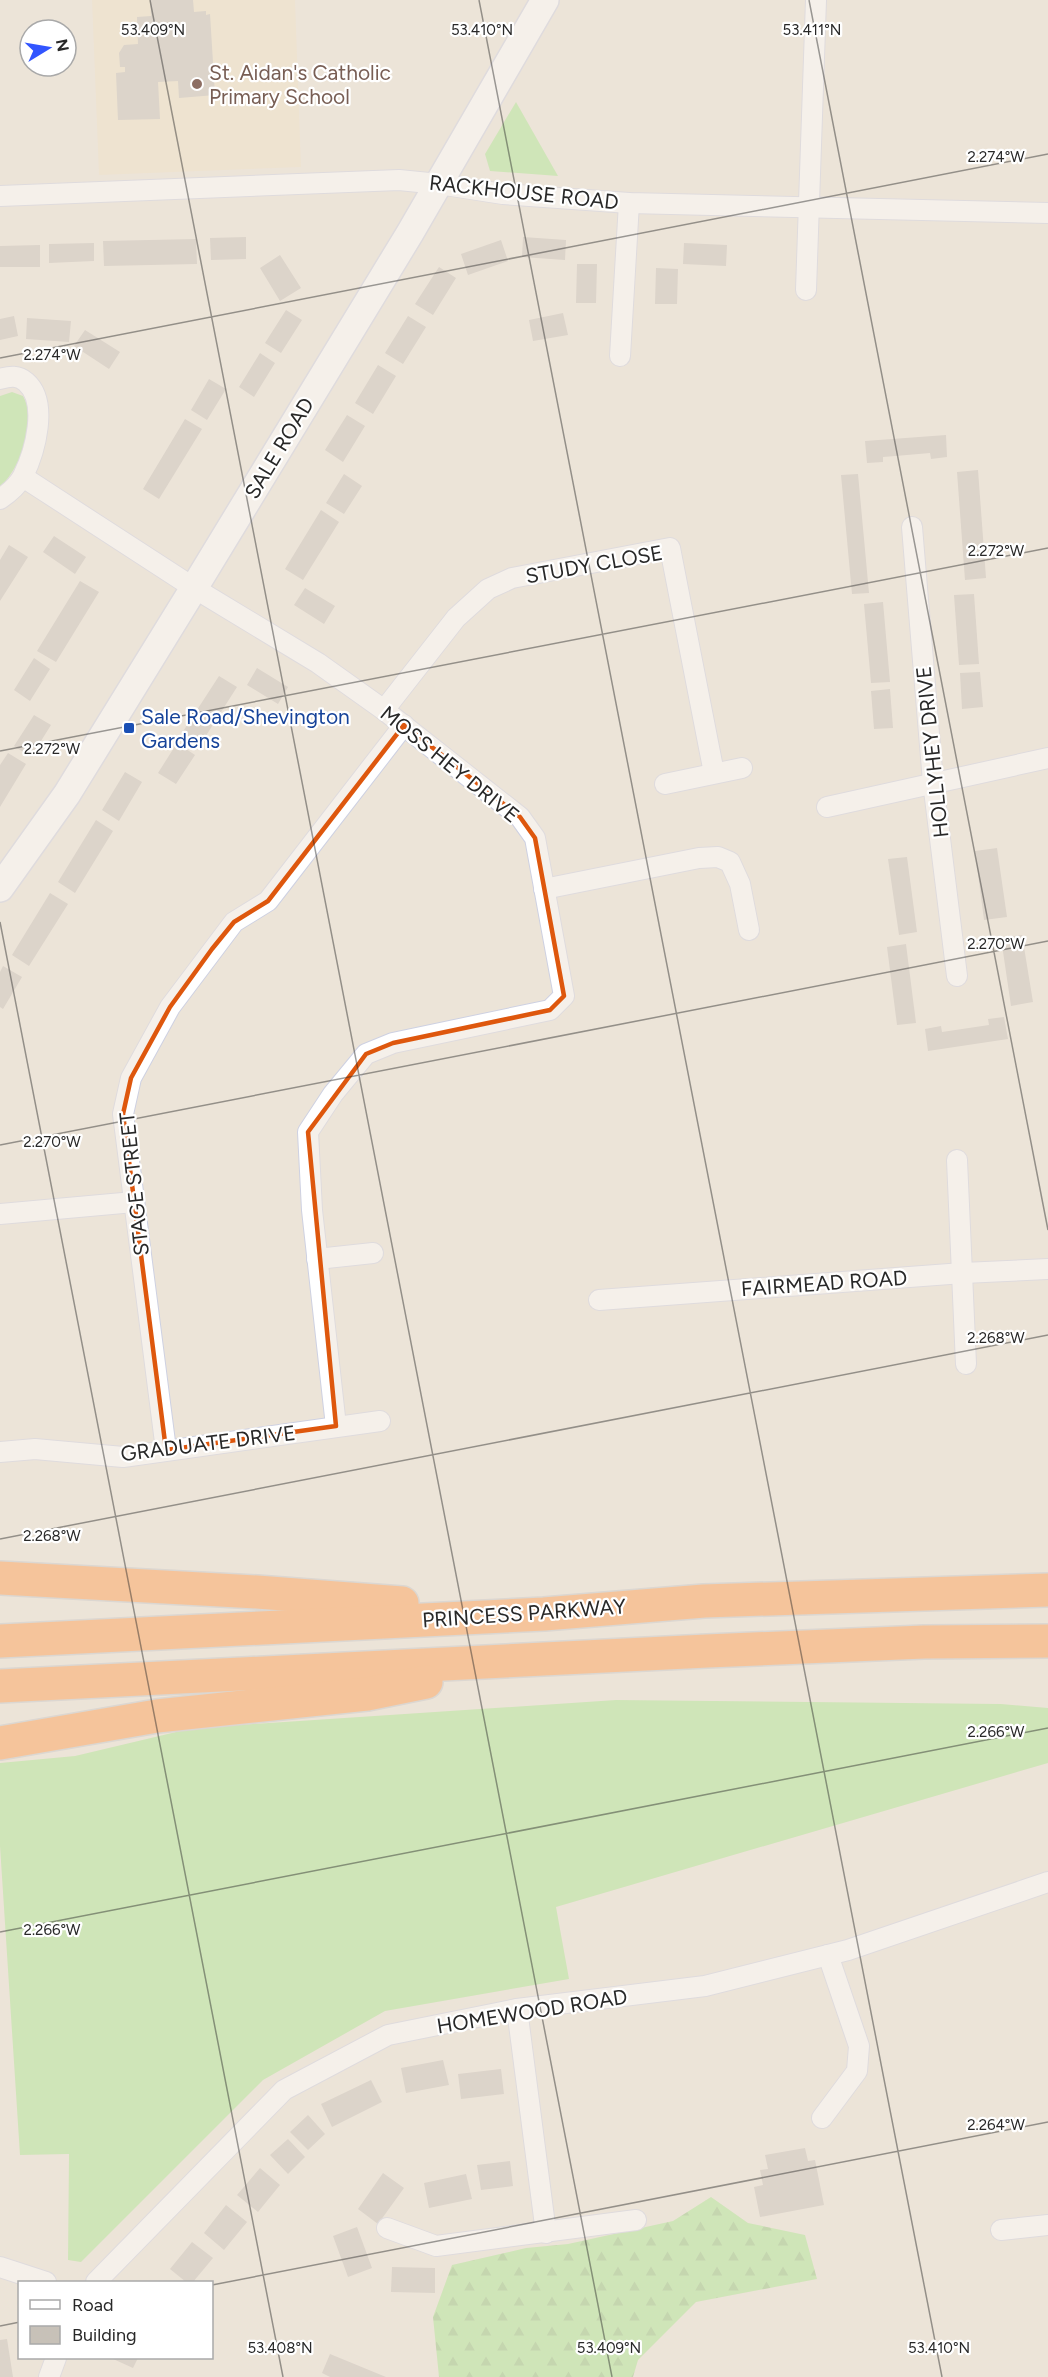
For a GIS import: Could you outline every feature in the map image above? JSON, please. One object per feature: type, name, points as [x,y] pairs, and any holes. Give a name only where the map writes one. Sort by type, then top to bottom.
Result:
[{"type":"highway","points":[[0,1578],[257,1592],[544,1614]]},
{"type":"highway","name":"PRINCESS PARKWAY","points":[[0,1641],[544,1614],[704,1601],[1048,1590]]},
{"type":"highway","points":[[0,1686],[924,1642],[1048,1641]]},
{"type":"highway","points":[[924,1642],[1048,1653]]},
{"type":"highway","points":[[0,1743],[157,1716],[367,1694],[534,1660]]},
{"type":"main road","name":"SALE ROAD","points":[[0,888],[67,794],[194,588],[439,184],[545,0]]},
{"type":"street","points":[[806,290],[816,0]]},
{"type":"street","name":"RACKHOUSE ROAD","points":[[0,196],[196,186],[297,185],[399,180],[503,194],[629,203],[1048,213]]},
{"type":"street","points":[[620,356],[629,203]]},
{"type":"street","points":[[0,379],[9,376],[21,378],[29,384],[39,401],[35,443],[23,477],[10,492],[0,499]]},
{"type":"street","name":"MOSS HEY DRIVE","points":[[23,477],[194,588],[318,663],[384,710],[520,817],[535,838],[564,996],[550,1010],[393,1043],[366,1054],[333,1094],[308,1132],[317,1259],[336,1426]]},
{"type":"street","name":"HOLLYHEY DRIVE","points":[[912,527],[933,782],[957,976]]},
{"type":"street","name":"STUDY CLOSE","points":[[384,710],[456,618],[488,589],[512,578],[670,548],[714,773]]},
{"type":"street","name":"STAGE STREET","points":[[166,1450],[123,1114],[131,1078],[170,1007],[234,922],[268,901],[404,726]]},
{"type":"street","points":[[827,807],[1048,758]]},
{"type":"street","points":[[665,783],[742,768]]},
{"type":"street","points":[[544,889],[699,858],[718,857],[730,862],[740,884],[750,930]]},
{"type":"street","points":[[957,1160],[966,1364]]},
{"type":"street","points":[[0,1214],[134,1202]]},
{"type":"street","points":[[317,1259],[373,1253]]},
{"type":"street","name":"FAIRMEAD ROAD","points":[[599,1300],[963,1273],[1048,1269]]},
{"type":"street","name":"GRADUATE DRIVE","points":[[0,1452],[35,1449],[123,1456],[380,1421]]},
{"type":"street","name":"HOMEWOOD ROAD","points":[[98,2281],[284,2090],[388,2035],[517,2009],[705,1986],[828,1954],[1048,1882]]},
{"type":"street","points":[[822,2118],[857,2071],[859,2046],[828,1954]]},
{"type":"street","points":[[517,2009],[546,2233]]},
{"type":"street","points":[[387,2228],[436,2246],[636,2220]]},
{"type":"street","points":[[1000,2230],[1048,2225]]},
{"type":"street","points":[[0,2266],[41,2281]]},
{"type":"street","points":[[49,2377],[56,2359]]},
{"type":"highlighted area","points":[[404,725],[520,817],[535,838],[564,996],[550,1010],[393,1043],[366,1054],[308,1132],[336,1426],[166,1450],[123,1114],[131,1078],[170,1007],[212,949],[234,922],[268,901]]},
{"type":"shaded area","name":"St. Aidan's Catholic Primary School","points":[[92,0],[295,0],[301,167],[99,175]]},
{"type":"green space","points":[[516,102],[558,176],[490,171],[485,154]]},
{"type":"green space","points":[[12,392],[23,396],[28,408],[29,433],[21,457],[0,489],[0,396]]},
{"type":"green space","points":[[616,1700],[1001,1704],[1048,1708],[1048,1763],[556,1907],[569,1979],[385,2011],[263,2080],[81,2262],[68,2260],[69,2154],[20,2155],[0,1846],[0,1763],[75,1756],[193,1728]]},
{"type":"green space","points":[[711,2197],[748,2223],[805,2235],[817,2279],[696,2302],[638,2360],[633,2377],[439,2377],[433,2317],[452,2265],[526,2248],[568,2244],[673,2221]]},
{"type":"building","points":[[150,0],[193,0],[194,12],[206,11],[206,15],[210,14],[215,95],[179,98],[178,81],[158,82],[160,119],[118,120],[116,73],[125,72],[125,67],[120,67],[119,53],[124,45],[138,44],[137,17],[151,16]]},
{"type":"building","points":[[246,237],[246,259],[211,260],[210,238]]},
{"type":"building","points":[[523,237],[566,240],[565,260],[522,257]]},
{"type":"building","points":[[196,239],[197,264],[104,266],[103,241]]},
{"type":"building","points":[[501,240],[508,261],[468,275],[461,254]]},
{"type":"building","points":[[94,243],[94,261],[49,263],[49,244]]},
{"type":"building","points":[[684,243],[727,245],[726,266],[683,264]]},
{"type":"building","points":[[40,245],[40,267],[0,267],[0,246]]},
{"type":"building","points":[[280,255],[301,288],[280,301],[260,268]]},
{"type":"building","points":[[577,264],[597,264],[596,303],[576,303]]},
{"type":"building","points":[[439,267],[456,278],[433,315],[415,304]]},
{"type":"building","points":[[656,268],[678,269],[677,304],[655,304]]},
{"type":"building","points":[[286,310],[302,320],[281,353],[265,343]]},
{"type":"building","points":[[563,313],[568,335],[533,341],[529,320]]},
{"type":"building","points":[[14,316],[18,336],[0,340],[0,319]]},
{"type":"building","points":[[408,316],[426,327],[403,364],[385,353]]},
{"type":"building","points":[[27,318],[71,321],[69,342],[26,339]]},
{"type":"building","points":[[85,330],[120,352],[109,369],[74,346]]},
{"type":"building","points":[[260,353],[275,363],[254,397],[239,387]]},
{"type":"building","points":[[378,365],[396,376],[373,414],[355,403]]},
{"type":"building","points":[[209,379],[226,389],[207,420],[191,410]]},
{"type":"building","points":[[347,415],[365,426],[343,462],[325,450]]},
{"type":"building","points":[[185,419],[202,429],[159,499],[143,489]]},
{"type":"building","points":[[946,435],[947,457],[931,459],[930,453],[883,457],[883,462],[867,463],[865,441]]},
{"type":"building","points":[[978,470],[986,578],[965,580],[957,472]]},
{"type":"building","points":[[344,474],[362,486],[344,514],[326,503]]},
{"type":"building","points":[[858,474],[869,593],[852,594],[841,475]]},
{"type":"building","points":[[321,510],[339,522],[303,580],[285,569]]},
{"type":"building","points":[[54,536],[86,557],[75,574],[43,552]]},
{"type":"building","points":[[9,545],[28,557],[0,601],[0,560]]},
{"type":"building","points":[[80,581],[99,592],[56,662],[37,651]]},
{"type":"building","points":[[305,588],[335,606],[324,624],[294,605]]},
{"type":"building","points":[[974,594],[979,664],[959,665],[954,595]]},
{"type":"building","points":[[883,602],[890,682],[871,683],[864,604]]},
{"type":"building","points":[[34,658],[50,669],[30,701],[14,690]]},
{"type":"building","points":[[257,668],[288,687],[278,704],[247,685]]},
{"type":"building","points":[[980,672],[983,707],[962,709],[960,673]]},
{"type":"building","points":[[219,676],[237,687],[200,745],[182,733]]},
{"type":"building","points":[[890,689],[893,728],[874,729],[871,691]]},
{"type":"building","points":[[34,715],[51,725],[31,757],[14,746]]},
{"type":"building","points":[[177,743],[195,755],[176,784],[158,773]]},
{"type":"building","points":[[8,753],[26,764],[0,807],[0,765]]},
{"type":"building","points":[[125,772],[142,782],[119,821],[102,810]]},
{"type":"building","points":[[96,820],[113,831],[75,893],[58,882]]},
{"type":"building","points":[[997,848],[1007,917],[984,920],[975,851]]},
{"type":"building","points":[[907,857],[917,932],[899,935],[888,859]]},
{"type":"building","points":[[50,893],[68,904],[29,966],[12,955]]},
{"type":"building","points":[[1022,935],[1033,1002],[1011,1006],[1001,938]]},
{"type":"building","points":[[906,944],[916,1023],[897,1025],[887,947]]},
{"type":"building","points":[[3,966],[22,977],[3,1009],[0,1007],[0,972]]},
{"type":"building","points":[[1004,1017],[1008,1039],[928,1051],[925,1029],[941,1026],[942,1032],[989,1025],[988,1019]]},
{"type":"building","points":[[443,2060],[449,2085],[406,2093],[401,2068]]},
{"type":"building","points":[[501,2069],[504,2094],[461,2099],[458,2074]]},
{"type":"building","points":[[371,2080],[382,2102],[332,2127],[321,2104]]},
{"type":"building","points":[[308,2115],[325,2134],[308,2150],[290,2132]]},
{"type":"building","points":[[288,2139],[305,2157],[288,2174],[270,2155]]},
{"type":"building","points":[[805,2148],[808,2161],[815,2160],[824,2205],[760,2217],[754,2187],[763,2185],[760,2170],[768,2169],[765,2155]]},
{"type":"building","points":[[510,2161],[513,2186],[481,2190],[477,2165]]},
{"type":"building","points":[[260,2168],[280,2185],[258,2212],[237,2195]]},
{"type":"building","points":[[383,2173],[404,2188],[378,2224],[358,2209]]},
{"type":"building","points":[[466,2174],[472,2199],[429,2208],[424,2183]]},
{"type":"building","points":[[226,2205],[247,2222],[224,2250],[204,2233]]},
{"type":"building","points":[[357,2227],[372,2268],[348,2277],[333,2236]]},
{"type":"building","points":[[192,2242],[213,2258],[194,2281],[185,2281],[170,2269]]},
{"type":"building","points":[[392,2267],[435,2268],[435,2293],[391,2292]]},
{"type":"building","points":[[7,2339],[13,2377],[0,2377],[0,2340]]},
{"type":"building","points":[[330,2354],[386,2377],[330,2377],[322,2373]]},
{"type":"building","points":[[113,2359],[138,2359],[133,2368]]},
{"type":"place","name":"St. Aidan's Catholic Primary School","points":[[197,84]]},
{"type":"place","name":"Sale Road/Shevington Gardens","points":[[129,728]]}]
